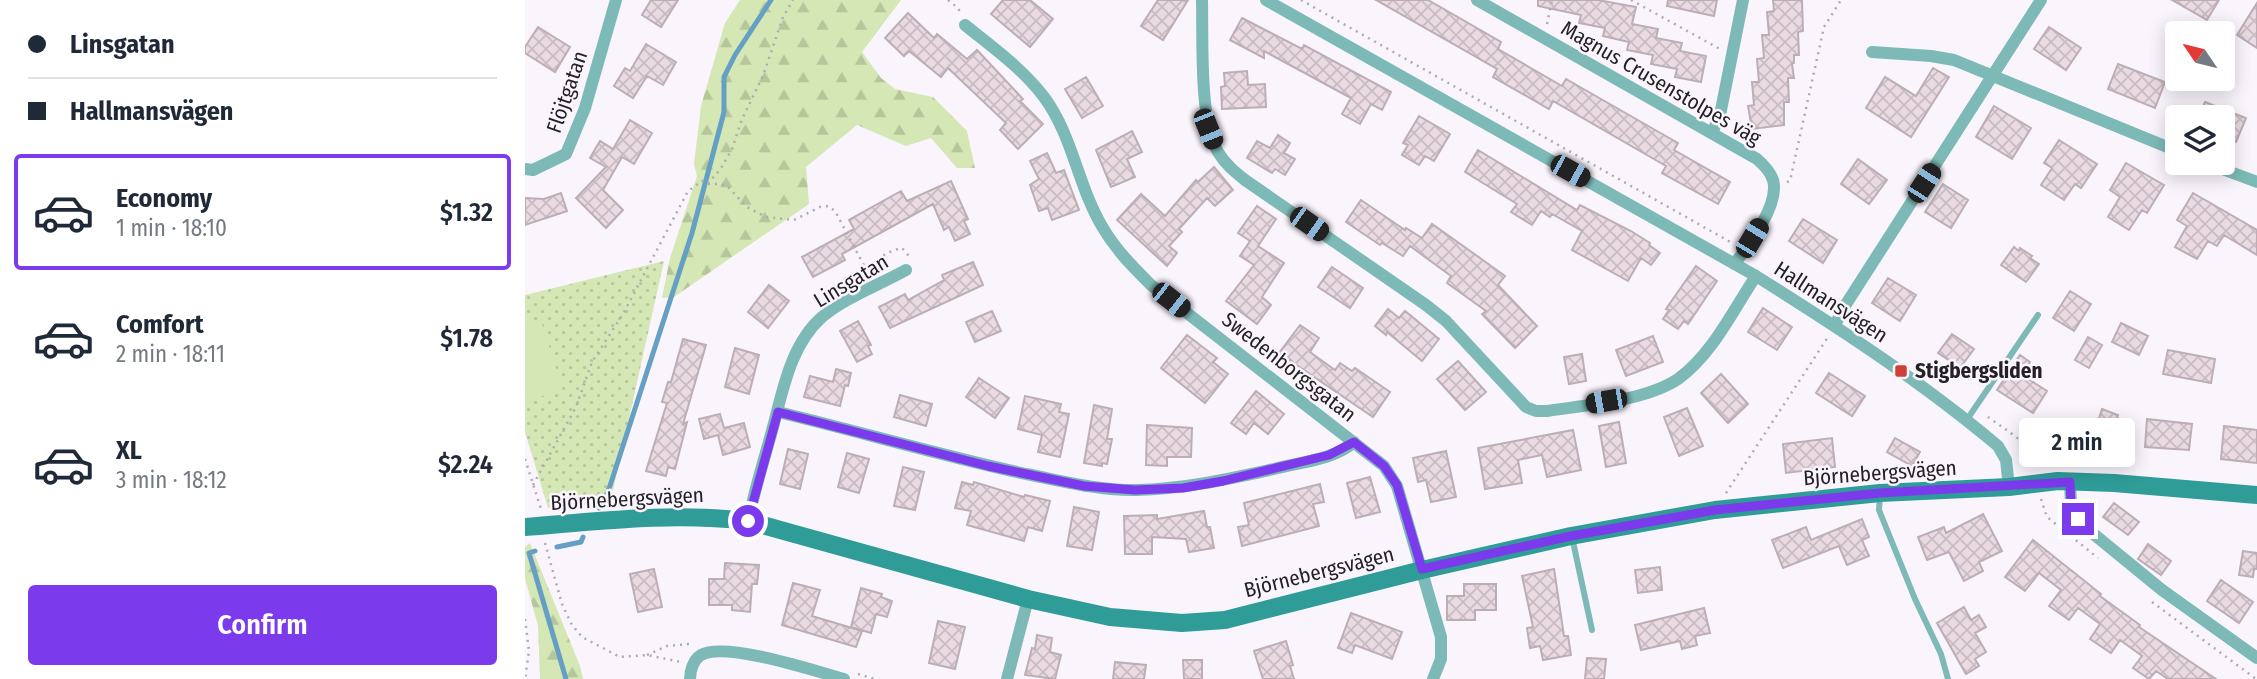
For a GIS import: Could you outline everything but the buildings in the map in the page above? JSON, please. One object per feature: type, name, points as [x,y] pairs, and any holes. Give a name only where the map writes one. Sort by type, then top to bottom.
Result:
[{"type":"street","name":"Flöjtgatan","points":[[525,169],[533,170],[566,154],[585,108],[616,0]]},
{"type":"street","points":[[1202,0],[1208,129],[1217,151],[1229,167],[1446,321],[1526,407],[1547,411],[1626,397],[1660,388],[1678,379],[1709,347],[1756,276]]},
{"type":"street","name":"Hallmansvägen","points":[[1266,0],[1756,276],[1835,326],[1901,371],[1997,446],[2006,460],[2009,487]]},
{"type":"street","name":"Magnus Crusenstolpes väg","points":[[1477,0],[1762,163],[1773,180],[1774,188]]},
{"type":"street","points":[[1712,133],[1720,114],[1743,0]]},
{"type":"street","points":[[1835,326],[1841,312],[2041,0]]},
{"type":"street","name":"Swedenborgsgatan","points":[[965,25],[1014,65],[1044,97],[1065,133],[1102,227],[1124,258],[1151,285],[1384,466],[1397,485],[1441,637],[1441,659],[1433,679]]},
{"type":"street","points":[[1872,52],[1954,60],[2165,146]]},
{"type":"street","points":[[2235,174],[2257,183]]},
{"type":"street","points":[[1734,264],[1745,251],[1771,207],[1774,188]]},
{"type":"street","name":"Linsgatan","points":[[748,521],[795,354],[807,334],[822,317],[908,264]]},
{"type":"street","points":[[778,412],[988,466],[1084,486],[1135,490],[1183,488],[1223,481],[1329,455],[1354,442]]},
{"type":"street","points":[[2070,482],[2073,510],[2085,527],[2162,590],[2257,658]]},
{"type":"street","name":"Björnebergsvägen","points":[[535,522],[669,516],[748,521],[1028,599],[1110,617],[1182,623],[1225,620],[1422,569],[1571,536],[1715,510],[1880,493],[2070,482],[2257,495]]},
{"type":"street","points":[[1007,679],[1028,599]]},
{"type":"street","points":[[690,679],[693,664],[700,656],[713,652],[771,659],[844,679]]},
{"type":"lane","points":[[1966,421],[2038,315]]},
{"type":"lane","points":[[1880,493],[1879,510],[1915,599],[1941,654],[1948,679]]},
{"type":"lane","points":[[1571,536],[1592,630]]},
{"type":"path","points":[[707,184],[720,170],[732,149],[742,119],[763,76],[783,16],[793,0]]},
{"type":"path","points":[[1544,38],[1552,0]]},
{"type":"path","points":[[1632,0],[1732,55]]},
{"type":"path","points":[[1774,188],[1790,181],[1824,27],[1840,0]]},
{"type":"path","points":[[533,485],[576,407],[592,362],[623,314],[688,191],[696,183],[702,181],[707,184],[722,184],[747,207],[766,217],[794,220],[820,207],[828,206],[835,211],[869,276],[873,265],[894,250],[902,248],[908,264]]},
{"type":"path","points":[[1715,510],[1835,326]]},
{"type":"path","points":[[525,459],[543,513],[535,522],[545,545],[562,604],[572,625],[582,637],[620,657],[647,655],[693,664]]},
{"type":"path","points":[[525,619],[529,651],[525,679]]},
{"type":"green space","points":[[740,0],[901,0],[862,52],[881,78],[895,89],[933,97],[967,131],[975,168],[957,168],[931,138],[906,146],[857,125],[806,167],[809,204],[674,297],[662,298],[670,258],[697,176],[694,164],[701,106],[725,23]]},
{"type":"green space","points":[[664,261],[610,504],[548,508],[525,432],[525,295]]},
{"type":"green space","points":[[541,320],[563,390],[528,400],[525,389],[525,325]]},
{"type":"green space","points":[[530,543],[583,679],[540,679],[538,626],[525,578],[525,547]]},
{"type":"waterway","points":[[599,508],[608,492],[692,233],[724,112],[724,77],[771,0]]},
{"type":"waterway","points":[[557,547],[581,542],[583,537]]},
{"type":"waterway","points":[[535,551],[529,553],[566,679]]},
{"type":"place","name":"Stigbergsliden","points":[[1901,371]]},
{"type":"route","points":[[748,521],[778,412],[988,466],[1084,486],[1135,490],[1183,488],[1223,481],[1329,455],[1354,442],[1384,466],[1397,485],[1422,569],[1571,536],[1715,510],[1880,493],[2070,482],[2071,504],[2078,519]]}]
